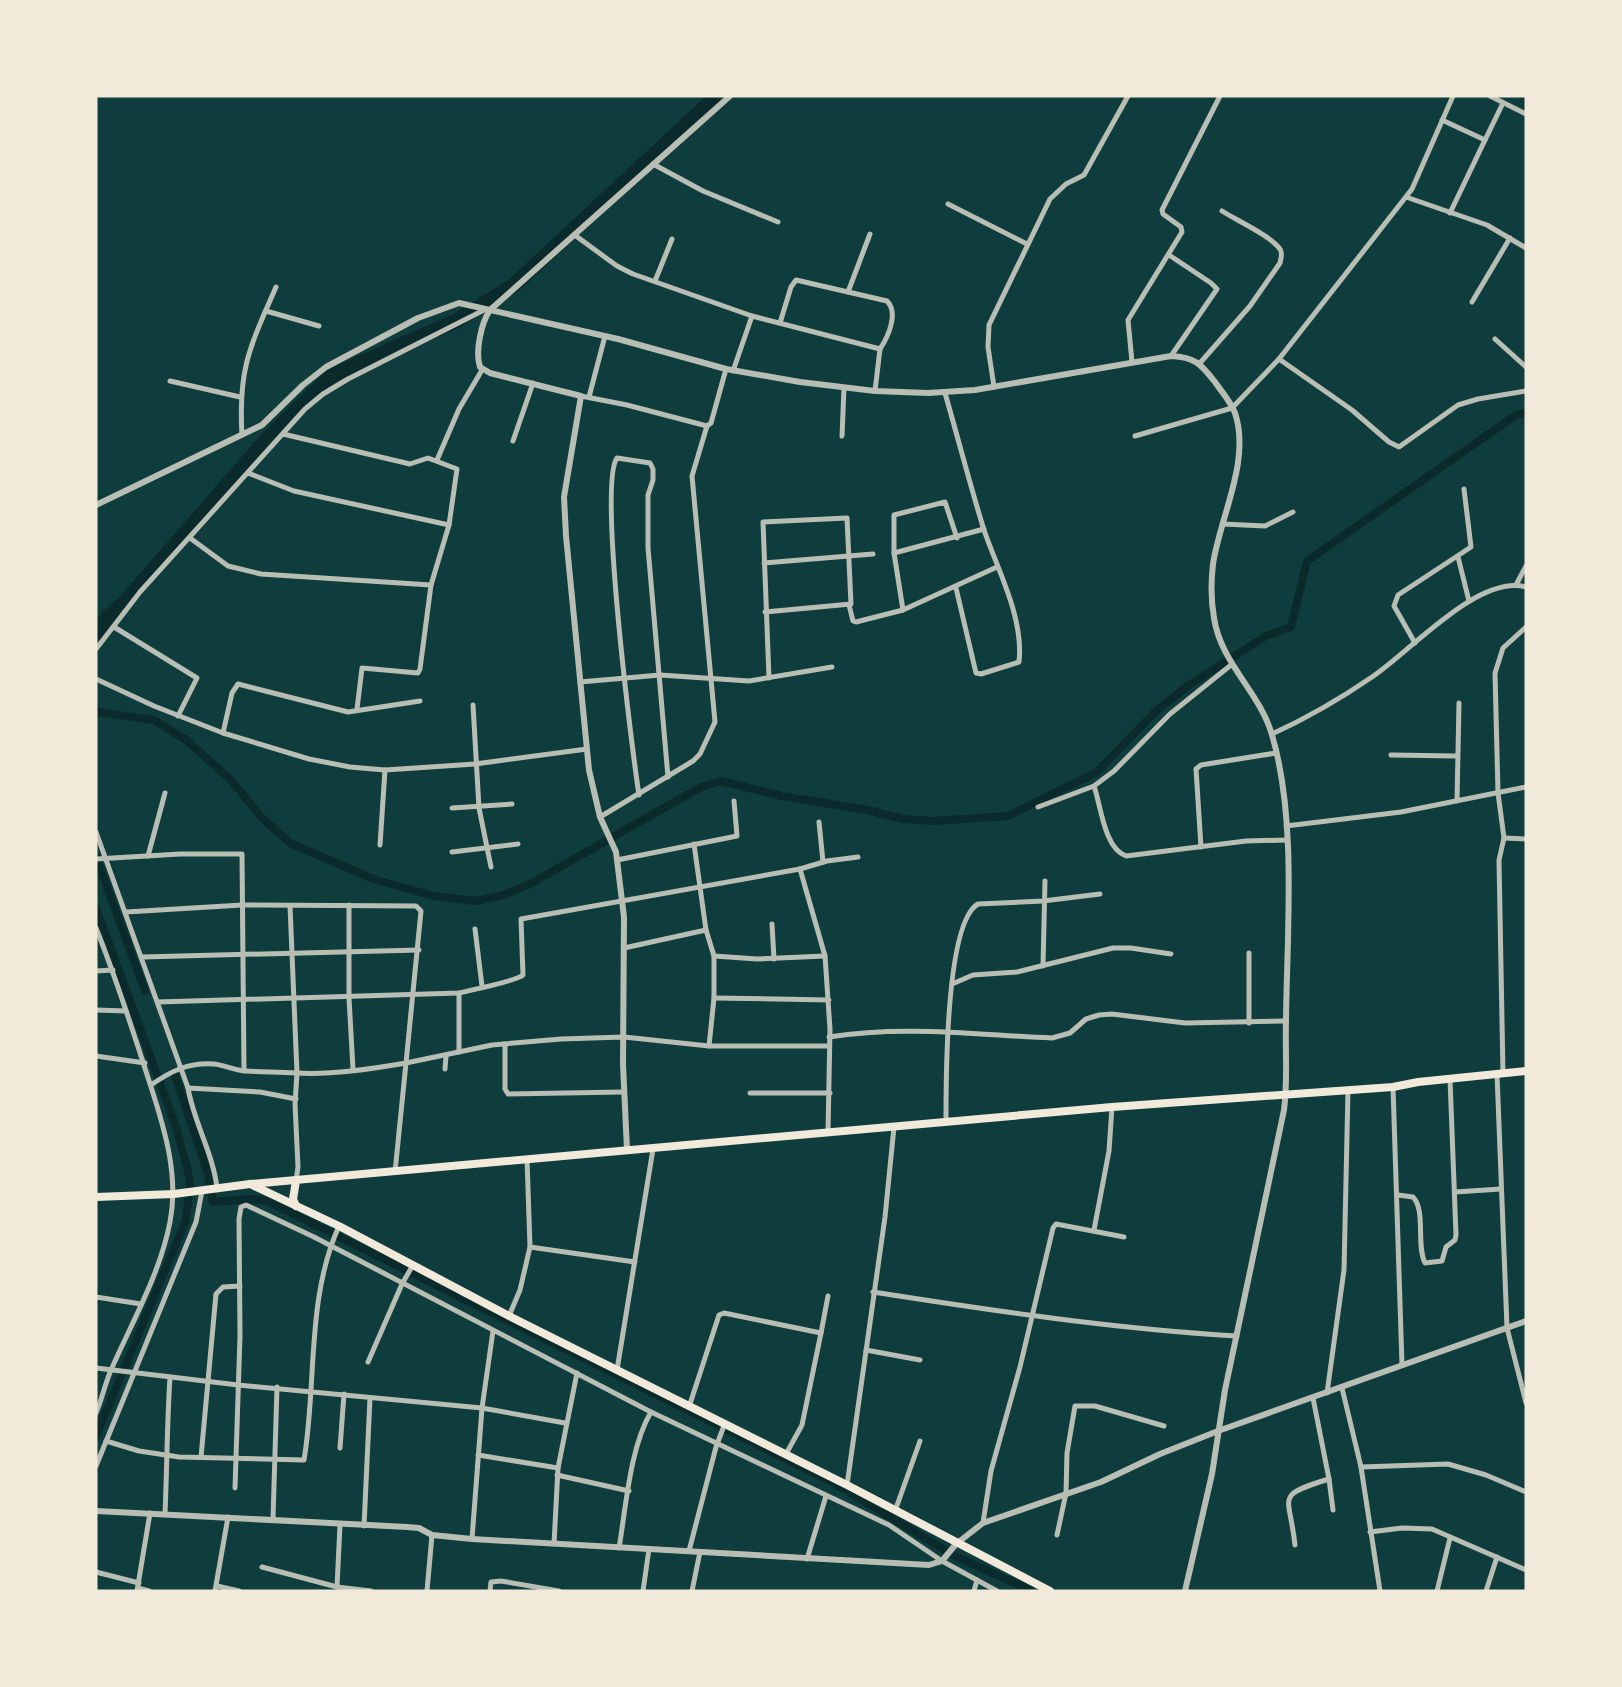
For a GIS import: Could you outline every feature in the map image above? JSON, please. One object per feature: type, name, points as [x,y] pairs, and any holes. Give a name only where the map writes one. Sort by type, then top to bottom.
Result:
[{"type":"highway","points":[[96,1197],[173,1194],[250,1184],[1112,1107],[1393,1087],[1526,1071]]},
{"type":"highway","points":[[296,1181],[293,1199],[296,1206]]},
{"type":"main road","points":[[250,1184],[724,1426],[847,1485],[954,1547],[1033,1586],[1050,1591]]},
{"type":"street","points":[[96,649],[140,592],[323,394],[485,308],[576,236],[730,96]]},
{"type":"street","points":[[994,387],[987,331],[1027,244],[1050,199],[1066,184],[1084,174],[1089,167],[1128,96]]},
{"type":"street","points":[[1132,362],[1128,320],[1183,229],[1163,214],[1162,210],[1220,96]]},
{"type":"street","points":[[1135,436],[1232,408],[1280,359],[1406,197],[1418,177],[1453,96]]},
{"type":"street","points":[[1490,96],[1526,114]]},
{"type":"street","points":[[1450,213],[1503,103]]},
{"type":"street","points":[[1442,120],[1485,141]]},
{"type":"street","points":[[653,164],[703,191],[778,222]]},
{"type":"street","points":[[1406,197],[1487,225],[1526,248]]},
{"type":"street","points":[[948,204],[1027,244]]},
{"type":"street","points":[[1200,363],[1250,306],[1275,271],[1282,255],[1279,248],[1270,241],[1222,211]]},
{"type":"street","points":[[848,292],[870,234]]},
{"type":"street","points":[[576,236],[622,269],[752,316],[880,349]]},
{"type":"street","points":[[1472,302],[1510,238]]},
{"type":"street","points":[[655,281],[672,239]]},
{"type":"street","points":[[1169,255],[1217,289],[1214,297],[1172,356]]},
{"type":"street","points":[[780,323],[794,281],[891,304],[890,327],[880,349],[875,391]]},
{"type":"street","points":[[242,435],[240,397],[248,352],[276,287]]},
{"type":"street","points":[[96,505],[262,425],[303,385],[341,358],[418,318],[459,303],[605,336],[730,370],[875,391],[945,393],[994,387],[1172,356],[1191,358],[1200,363],[1232,408],[1237,431],[1237,462],[1213,564],[1216,629],[1229,666],[1253,693],[1272,734],[1286,826],[1286,1093],[1218,1431],[1212,1474],[1185,1591]]},
{"type":"street","points":[[482,370],[478,360],[486,316],[485,308]]},
{"type":"street","points":[[266,311],[319,326]]},
{"type":"street","points":[[601,820],[693,761],[712,729],[716,716],[694,523],[692,476],[707,426],[711,423],[752,316]]},
{"type":"street","points":[[589,397],[605,336]]},
{"type":"street","points":[[1495,339],[1526,367]]},
{"type":"street","points":[[1280,359],[1352,410],[1398,447],[1458,405],[1478,399],[1526,391]]},
{"type":"street","points":[[482,370],[707,426]]},
{"type":"street","points":[[437,460],[459,409],[482,370]]},
{"type":"street","points":[[170,381],[240,397]]},
{"type":"street","points":[[513,441],[532,383]]},
{"type":"street","points":[[842,436],[844,388]]},
{"type":"street","points":[[945,393],[984,529],[1019,634],[1019,662],[981,674],[976,673],[956,588]]},
{"type":"street","points":[[581,396],[564,497],[589,770],[601,820],[614,846],[622,900],[623,1092],[627,1150]]},
{"type":"street","points":[[283,435],[410,464],[428,458],[453,466],[458,473],[449,525],[431,585],[422,664],[418,673],[362,668],[357,709]]},
{"type":"street","points":[[639,795],[625,678],[611,507],[612,477],[617,458],[650,464],[653,469],[647,513],[668,777]]},
{"type":"street","points":[[248,473],[294,491],[449,525]]},
{"type":"street","points":[[1415,643],[1394,606],[1394,600],[1398,595],[1468,551],[1472,542],[1464,489]]},
{"type":"street","points":[[903,610],[894,553],[894,515],[945,502],[957,537]]},
{"type":"street","points":[[1223,524],[1265,526],[1293,512]]},
{"type":"street","points":[[769,678],[765,612],[764,522],[847,518],[853,599],[849,605],[853,621],[856,622],[903,610],[956,588],[997,567]]},
{"type":"street","points":[[894,553],[984,529]]},
{"type":"street","points":[[190,538],[228,566],[239,570],[261,574],[431,585]]},
{"type":"street","points":[[764,562],[873,554]]},
{"type":"street","points":[[1458,557],[1469,601]]},
{"type":"street","points":[[1516,585],[1526,566]]},
{"type":"street","points":[[1272,734],[1310,716],[1371,678],[1469,601],[1516,585],[1526,587]]},
{"type":"street","points":[[765,612],[849,605]]},
{"type":"street","points":[[114,627],[196,678],[178,716]]},
{"type":"street","points":[[1526,627],[1503,648],[1495,673],[1498,793],[1504,838],[1499,860],[1500,1074],[1507,1328],[1526,1403]]},
{"type":"street","points":[[1038,807],[1094,786],[1114,771],[1170,714],[1229,666]]},
{"type":"street","points":[[580,682],[660,675],[749,681],[832,667]]},
{"type":"street","points":[[96,679],[178,716],[223,733],[309,759],[350,767],[386,770],[475,764],[587,749]]},
{"type":"street","points":[[223,733],[232,693],[238,684],[342,712],[420,701]]},
{"type":"street","points":[[1457,801],[1456,756],[1459,703]]},
{"type":"street","points":[[473,705],[479,808],[491,867]]},
{"type":"street","points":[[1201,847],[1196,769],[1201,765],[1276,753]]},
{"type":"street","points":[[1391,755],[1456,756]]},
{"type":"street","points":[[380,845],[386,770]]},
{"type":"street","points":[[1094,786],[1111,840],[1122,855],[1246,841],[1287,840]]},
{"type":"street","points":[[1286,826],[1401,812],[1526,787]]},
{"type":"street","points":[[148,856],[165,792]]},
{"type":"street","points":[[617,860],[737,836],[734,801]]},
{"type":"street","points":[[452,808],[512,804]]},
{"type":"street","points":[[819,822],[824,862]]},
{"type":"street","points":[[96,832],[188,1088],[191,1105],[215,1167],[96,1466]]},
{"type":"street","points":[[1504,838],[1526,839]]},
{"type":"street","points":[[452,852],[518,844]]},
{"type":"street","points":[[694,844],[706,930],[714,956],[714,998],[709,1046]]},
{"type":"street","points":[[96,859],[242,854],[244,1071]]},
{"type":"street","points":[[158,1002],[412,997],[459,993],[482,986],[513,981],[523,975],[521,919],[858,857]]},
{"type":"street","points":[[800,869],[825,956],[829,999],[828,1133]]},
{"type":"street","points":[[1043,966],[1045,881]]},
{"type":"street","points":[[946,1122],[952,984],[960,933],[973,907],[998,902],[1043,901],[1100,894]]},
{"type":"street","points":[[126,912],[242,905],[416,906],[421,915],[395,1172]]},
{"type":"street","points":[[349,905],[349,998],[353,1069]]},
{"type":"street","points":[[290,906],[292,1000],[297,1073],[298,1167],[296,1181]]},
{"type":"street","points":[[772,924],[774,959]]},
{"type":"street","points":[[96,928],[113,970],[165,1128],[173,1194],[171,1221],[141,1304],[96,1413]]},
{"type":"street","points":[[475,929],[482,986]]},
{"type":"street","points":[[624,948],[706,930]]},
{"type":"street","points":[[952,984],[973,975],[1017,972],[1113,948],[1131,948],[1172,954]]},
{"type":"street","points":[[142,957],[418,950]]},
{"type":"street","points":[[1249,1023],[1250,953]]},
{"type":"street","points":[[714,956],[774,959],[825,956]]},
{"type":"street","points":[[96,971],[113,970]]},
{"type":"street","points":[[459,993],[459,1052]]},
{"type":"street","points":[[714,998],[829,999]]},
{"type":"street","points":[[96,1010],[126,1011]]},
{"type":"street","points":[[829,1037],[876,1031],[949,1032],[1057,1038],[1070,1033],[1086,1018],[1112,1014],[1185,1023],[1286,1021]]},
{"type":"street","points":[[151,1085],[171,1071],[215,1064],[244,1071],[275,1070],[297,1073],[353,1069],[406,1063],[505,1044],[554,1039],[624,1037],[709,1046],[829,1046]]},
{"type":"street","points":[[505,1044],[505,1089],[508,1094],[623,1092]]},
{"type":"street","points":[[96,1056],[145,1063]]},
{"type":"street","points":[[445,1069],[446,1056]]},
{"type":"street","points":[[1398,1195],[1416,1200],[1420,1250],[1425,1263],[1442,1261],[1446,1247],[1455,1240],[1450,1079]]},
{"type":"street","points":[[1393,1087],[1402,1365]]},
{"type":"street","points":[[188,1088],[260,1092],[296,1099]]},
{"type":"street","points":[[1327,1393],[1344,1270],[1348,1090]]},
{"type":"street","points":[[750,1093],[830,1093]]},
{"type":"street","points":[[1094,1230],[1109,1151],[1112,1107]]},
{"type":"street","points":[[847,1485],[894,1143],[894,1127]]},
{"type":"street","points":[[617,1370],[653,1149]]},
{"type":"street","points":[[509,1316],[520,1290],[530,1247],[528,1159]]},
{"type":"street","points":[[1455,1192],[1502,1189]]},
{"type":"street","points":[[235,1488],[240,1286],[239,1219],[240,1209],[244,1205],[285,1222],[651,1412],[890,1525],[997,1591]]},
{"type":"street","points":[[983,1523],[991,1471],[1056,1224],[1124,1237]]},
{"type":"street","points":[[106,1441],[139,1451],[167,1455],[304,1460],[319,1289],[338,1230]]},
{"type":"street","points":[[530,1247],[635,1262]]},
{"type":"street","points":[[368,1362],[411,1268]]},
{"type":"street","points":[[201,1457],[206,1381],[217,1290],[240,1286]]},
{"type":"street","points":[[873,1293],[1032,1317],[1136,1329],[1237,1336]]},
{"type":"street","points":[[786,1454],[802,1425],[828,1296]]},
{"type":"street","points":[[96,1297],[141,1304]]},
{"type":"street","points":[[689,1407],[719,1315],[727,1314],[821,1333]]},
{"type":"street","points":[[96,1511],[407,1527],[419,1528],[432,1535],[472,1539],[919,1566],[944,1560],[954,1547],[983,1523],[1101,1482],[1160,1454],[1218,1431],[1526,1321]]},
{"type":"street","points":[[472,1539],[482,1408],[493,1331]]},
{"type":"street","points":[[866,1350],[920,1360]]},
{"type":"street","points":[[96,1368],[112,1372],[482,1408],[565,1423]]},
{"type":"street","points":[[554,1544],[558,1471],[565,1423],[577,1373]]},
{"type":"street","points":[[165,1514],[167,1455],[165,1443],[170,1377]]},
{"type":"street","points":[[273,1520],[273,1460],[277,1387]]},
{"type":"street","points":[[1342,1388],[1361,1467],[1380,1591]]},
{"type":"street","points":[[340,1448],[344,1394]]},
{"type":"street","points":[[364,1526],[370,1398]]},
{"type":"street","points":[[1313,1398],[1329,1479],[1332,1510]]},
{"type":"street","points":[[1057,1535],[1066,1493],[1067,1453],[1072,1415],[1077,1404],[1095,1406],[1164,1426]]},
{"type":"street","points":[[619,1548],[640,1436],[651,1412]]},
{"type":"street","points":[[689,1551],[717,1442],[724,1426]]},
{"type":"street","points":[[895,1511],[920,1441]]},
{"type":"street","points":[[478,1455],[558,1471],[629,1491]]},
{"type":"street","points":[[1361,1467],[1448,1464],[1486,1475],[1526,1492]]},
{"type":"street","points":[[1295,1545],[1288,1504],[1290,1494],[1296,1489],[1329,1479]]},
{"type":"street","points":[[807,1559],[826,1496]]},
{"type":"street","points":[[138,1587],[150,1513]]},
{"type":"street","points":[[228,1517],[216,1589],[238,1591]]},
{"type":"street","points":[[340,1525],[340,1588]]},
{"type":"street","points":[[1370,1532],[1427,1528],[1526,1570]]},
{"type":"street","points":[[427,1591],[432,1535]]},
{"type":"street","points":[[1437,1591],[1449,1538]]},
{"type":"street","points":[[643,1591],[649,1549]]},
{"type":"street","points":[[693,1591],[700,1552]]},
{"type":"street","points":[[1486,1591],[1497,1557]]},
{"type":"street","points":[[262,1567],[340,1588],[371,1591]]},
{"type":"street","points":[[96,1572],[149,1591]]},
{"type":"street","points":[[974,1591],[977,1580]]},
{"type":"street","points":[[490,1591],[491,1582],[501,1581],[559,1591]]},
{"type":"waterway","points":[[96,635],[108,617],[127,600],[267,439],[331,376],[456,321],[514,285],[717,96]]},
{"type":"waterway","points":[[96,712],[154,720],[186,740],[230,779],[262,818],[290,843],[373,879],[434,896],[476,901],[504,895],[532,883],[701,787],[721,781],[782,796],[867,810],[903,819],[933,821],[1008,816],[1097,772],[1156,711],[1189,685],[1266,636],[1291,627],[1307,561],[1516,415],[1526,413]]},
{"type":"waterway","points":[[96,857],[145,991]]},
{"type":"waterway","points":[[96,908],[175,1124],[190,1184],[186,1220],[96,1436]]},
{"type":"waterway","points":[[174,1072],[207,1171],[213,1202],[250,1199],[267,1201],[836,1484],[953,1555],[1032,1591]]}]
